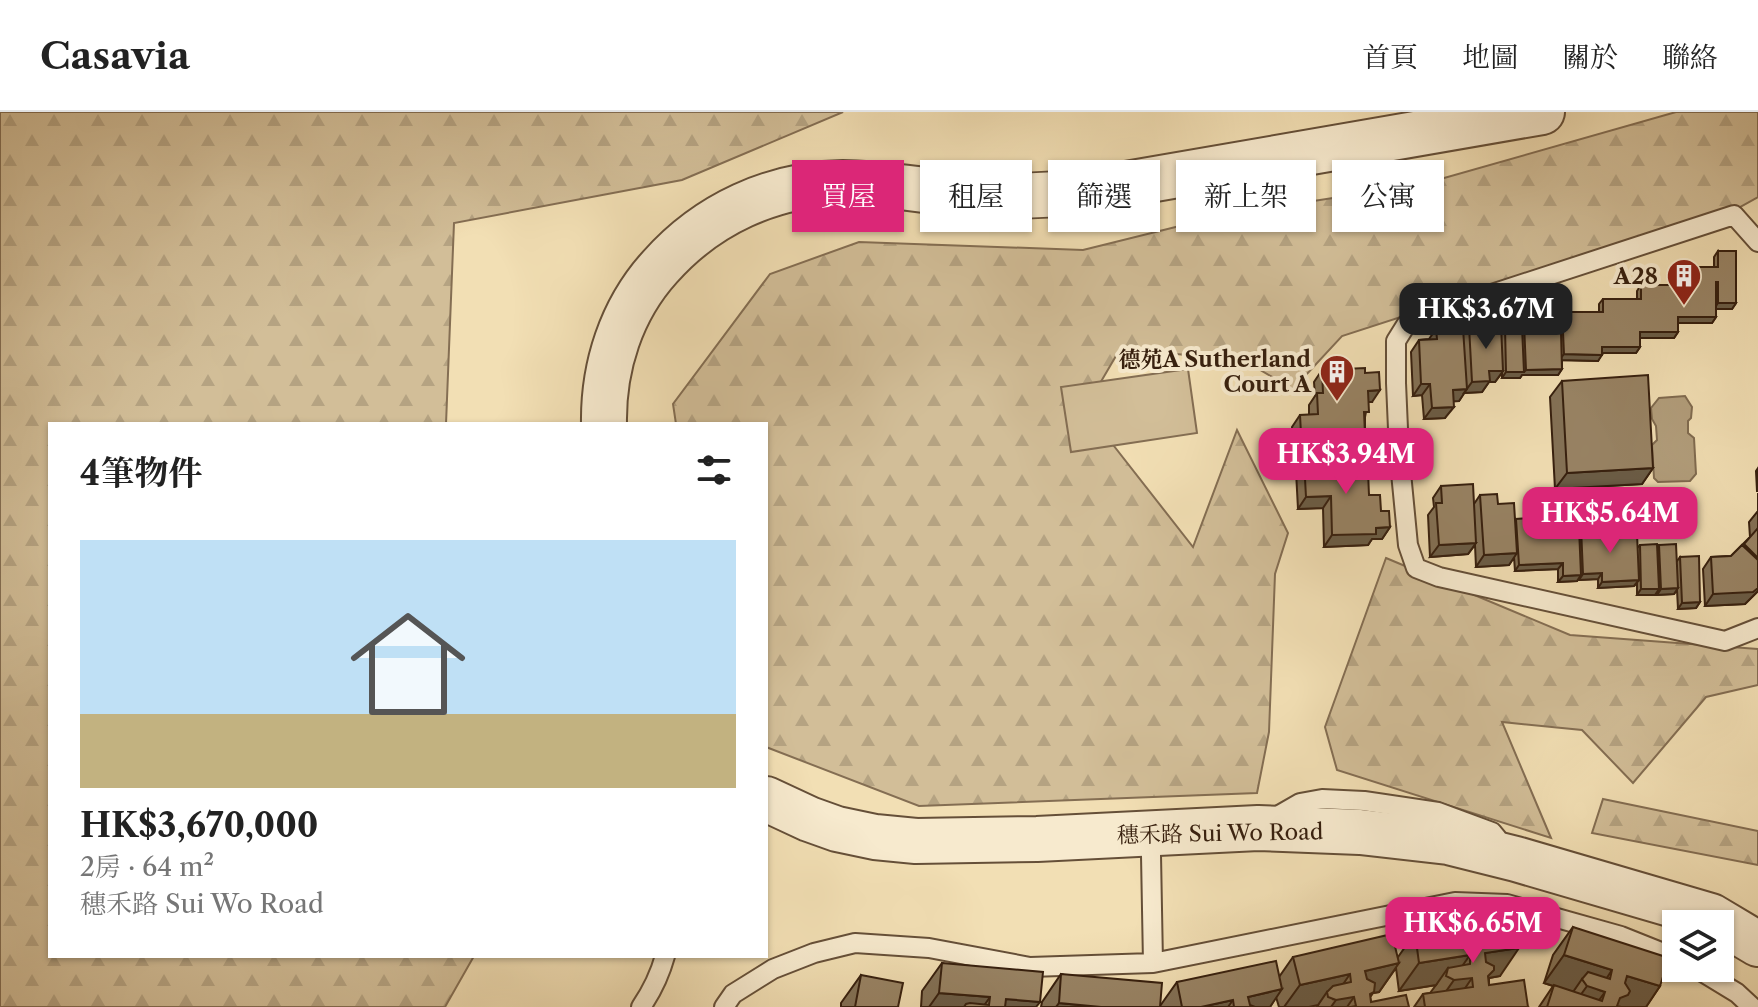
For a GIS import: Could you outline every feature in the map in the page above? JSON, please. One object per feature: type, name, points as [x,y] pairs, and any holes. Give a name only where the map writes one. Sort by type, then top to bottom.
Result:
[{"type":"street","points":[[604,422],[605,392],[614,349],[630,309],[647,283],[667,258],[698,231],[759,197],[801,186],[845,183],[991,196],[1080,192],[1542,112]]},
{"type":"street","name":"穗禾路 Sui Wo Road","points":[[768,800],[837,829],[916,841],[1258,828],[1360,832],[1448,842],[1711,916],[1758,944]]},
{"type":"lane","points":[[1758,242],[1734,215],[1412,320],[1396,341],[1396,383],[1408,545],[1416,568],[1439,577],[1725,641],[1758,628]]},
{"type":"lane","points":[[1147,833],[1151,855],[1153,963]]},
{"type":"lane","points":[[724,1007],[733,994],[773,969],[814,953],[855,943],[929,948],[1030,967],[1153,963],[1455,902],[1507,904],[1621,936],[1662,952]]},
{"type":"lane","points":[[641,1007],[655,984],[664,958]]},
{"type":"lane","points":[[1719,982],[1752,1007]]},
{"type":"green space","points":[[0,112],[843,112],[682,180],[454,223],[446,422],[48,422],[48,958],[473,958],[445,1007],[0,1007]]},
{"type":"green space","points":[[1676,112],[1758,112],[1758,197],[1740,207],[1342,336],[1293,389],[1243,360],[1120,349],[1085,409],[1193,547],[1237,430],[1288,533],[1275,574],[1269,732],[1257,793],[919,806],[768,748],[768,422],[676,422],[673,404],[770,274],[859,242],[1083,250],[1176,227],[1176,232],[1316,232],[1316,201],[1332,198],[1332,232],[1444,232],[1444,178]]},
{"type":"green space","points":[[1188,369],[1197,433],[1071,452],[1061,387]]},
{"type":"green space","points":[[1386,558],[1570,635],[1758,649],[1758,685],[1706,697],[1633,783],[1582,730],[1502,722],[1551,838],[1337,770],[1325,727]]},
{"type":"green space","points":[[1603,799],[1758,831],[1758,865],[1592,833]]},
{"type":"shaded area","points":[[1685,396],[1692,407],[1688,433],[1694,438],[1696,474],[1690,481],[1658,482],[1654,478],[1652,445],[1657,440],[1651,408],[1659,398]]},
{"type":"building","points":[[1718,251],[1736,251],[1736,303],[1718,303],[1716,282],[1716,317],[1678,317],[1678,332],[1640,332],[1640,347],[1602,347],[1602,355],[1564,354],[1561,332],[1562,369],[1526,370],[1524,323],[1563,323],[1563,312],[1603,312],[1603,299],[1641,299],[1641,285],[1679,285],[1679,267],[1718,267]]},
{"type":"building","points":[[1501,324],[1503,371],[1489,371],[1490,381],[1472,382],[1469,326]]},
{"type":"building","points":[[1505,327],[1522,327],[1524,372],[1506,372]]},
{"type":"building","points":[[1463,328],[1467,389],[1453,390],[1454,407],[1432,408],[1430,384],[1421,384],[1419,340],[1437,339],[1436,329]]},
{"type":"building","points":[[1365,368],[1365,373],[1379,372],[1380,390],[1368,391],[1369,412],[1364,412],[1365,434],[1351,435],[1352,449],[1331,450],[1331,444],[1323,445],[1323,451],[1302,452],[1300,415],[1318,414],[1317,393],[1323,393],[1322,370]]},
{"type":"building","points":[[1648,375],[1653,468],[1567,473],[1562,381]]},
{"type":"building","points":[[1353,457],[1353,472],[1368,471],[1369,495],[1380,495],[1381,511],[1389,511],[1390,527],[1376,528],[1376,534],[1332,535],[1331,496],[1306,497],[1304,460],[1322,459],[1323,465],[1331,465],[1331,458]]},
{"type":"building","points":[[1473,484],[1476,543],[1439,545],[1436,503],[1442,503],[1441,486]]},
{"type":"building","points":[[1497,494],[1498,504],[1514,503],[1517,553],[1484,555],[1480,495]]},
{"type":"building","points":[[1559,516],[1559,529],[1579,528],[1581,575],[1563,576],[1563,563],[1519,565],[1516,519]]},
{"type":"building","points":[[1598,526],[1599,536],[1637,534],[1639,580],[1602,582],[1602,573],[1583,574],[1581,527]]},
{"type":"building","points":[[1758,528],[1758,558],[1744,544]]},
{"type":"building","points":[[1657,544],[1659,589],[1641,589],[1640,545]]},
{"type":"building","points":[[1676,544],[1678,588],[1661,589],[1659,545]]},
{"type":"building","points":[[1742,545],[1758,560],[1758,588],[1753,592],[1713,594],[1711,557],[1731,556]]},
{"type":"building","points":[[1699,556],[1700,602],[1682,603],[1680,557]]},
{"type":"building","points":[[1515,919],[1519,948],[1485,953],[1486,962],[1494,966],[1488,976],[1489,985],[1524,980],[1528,1007],[1425,1007],[1423,994],[1473,987],[1472,978],[1454,980],[1446,976],[1448,968],[1470,964],[1470,955],[1419,963],[1415,933]]},
{"type":"building","points":[[1573,927],[1662,956],[1662,980],[1660,986],[1627,976],[1625,983],[1630,991],[1620,998],[1617,1006],[1621,1007],[1547,1007],[1554,985],[1602,1001],[1605,992],[1587,986],[1582,979],[1588,972],[1610,979],[1612,970],[1564,955]]},
{"type":"building","points":[[1392,934],[1399,963],[1365,971],[1367,979],[1375,983],[1374,992],[1370,994],[1371,1002],[1406,995],[1409,1007],[1351,1007],[1356,1006],[1354,997],[1336,1000],[1328,997],[1327,992],[1333,986],[1351,982],[1350,974],[1300,985],[1293,957]]},
{"type":"building","points":[[1276,961],[1282,989],[1248,997],[1250,1005],[1255,1007],[1234,1007],[1233,1000],[1201,1007],[1182,1007],[1177,982]]},
{"type":"building","points":[[942,963],[1043,972],[1040,1002],[1006,999],[1005,1007],[964,1007],[970,1003],[989,1005],[990,997],[939,993]]},
{"type":"building","points":[[1061,974],[1162,983],[1160,1007],[1059,1003]]},
{"type":"building","points":[[861,975],[903,983],[898,1007],[855,1007]]},
{"type":"place","name":"A28","points":[[1684,307]]},
{"type":"place","name":"德苑A Sutherland Court A","points":[[1337,403]]}]
